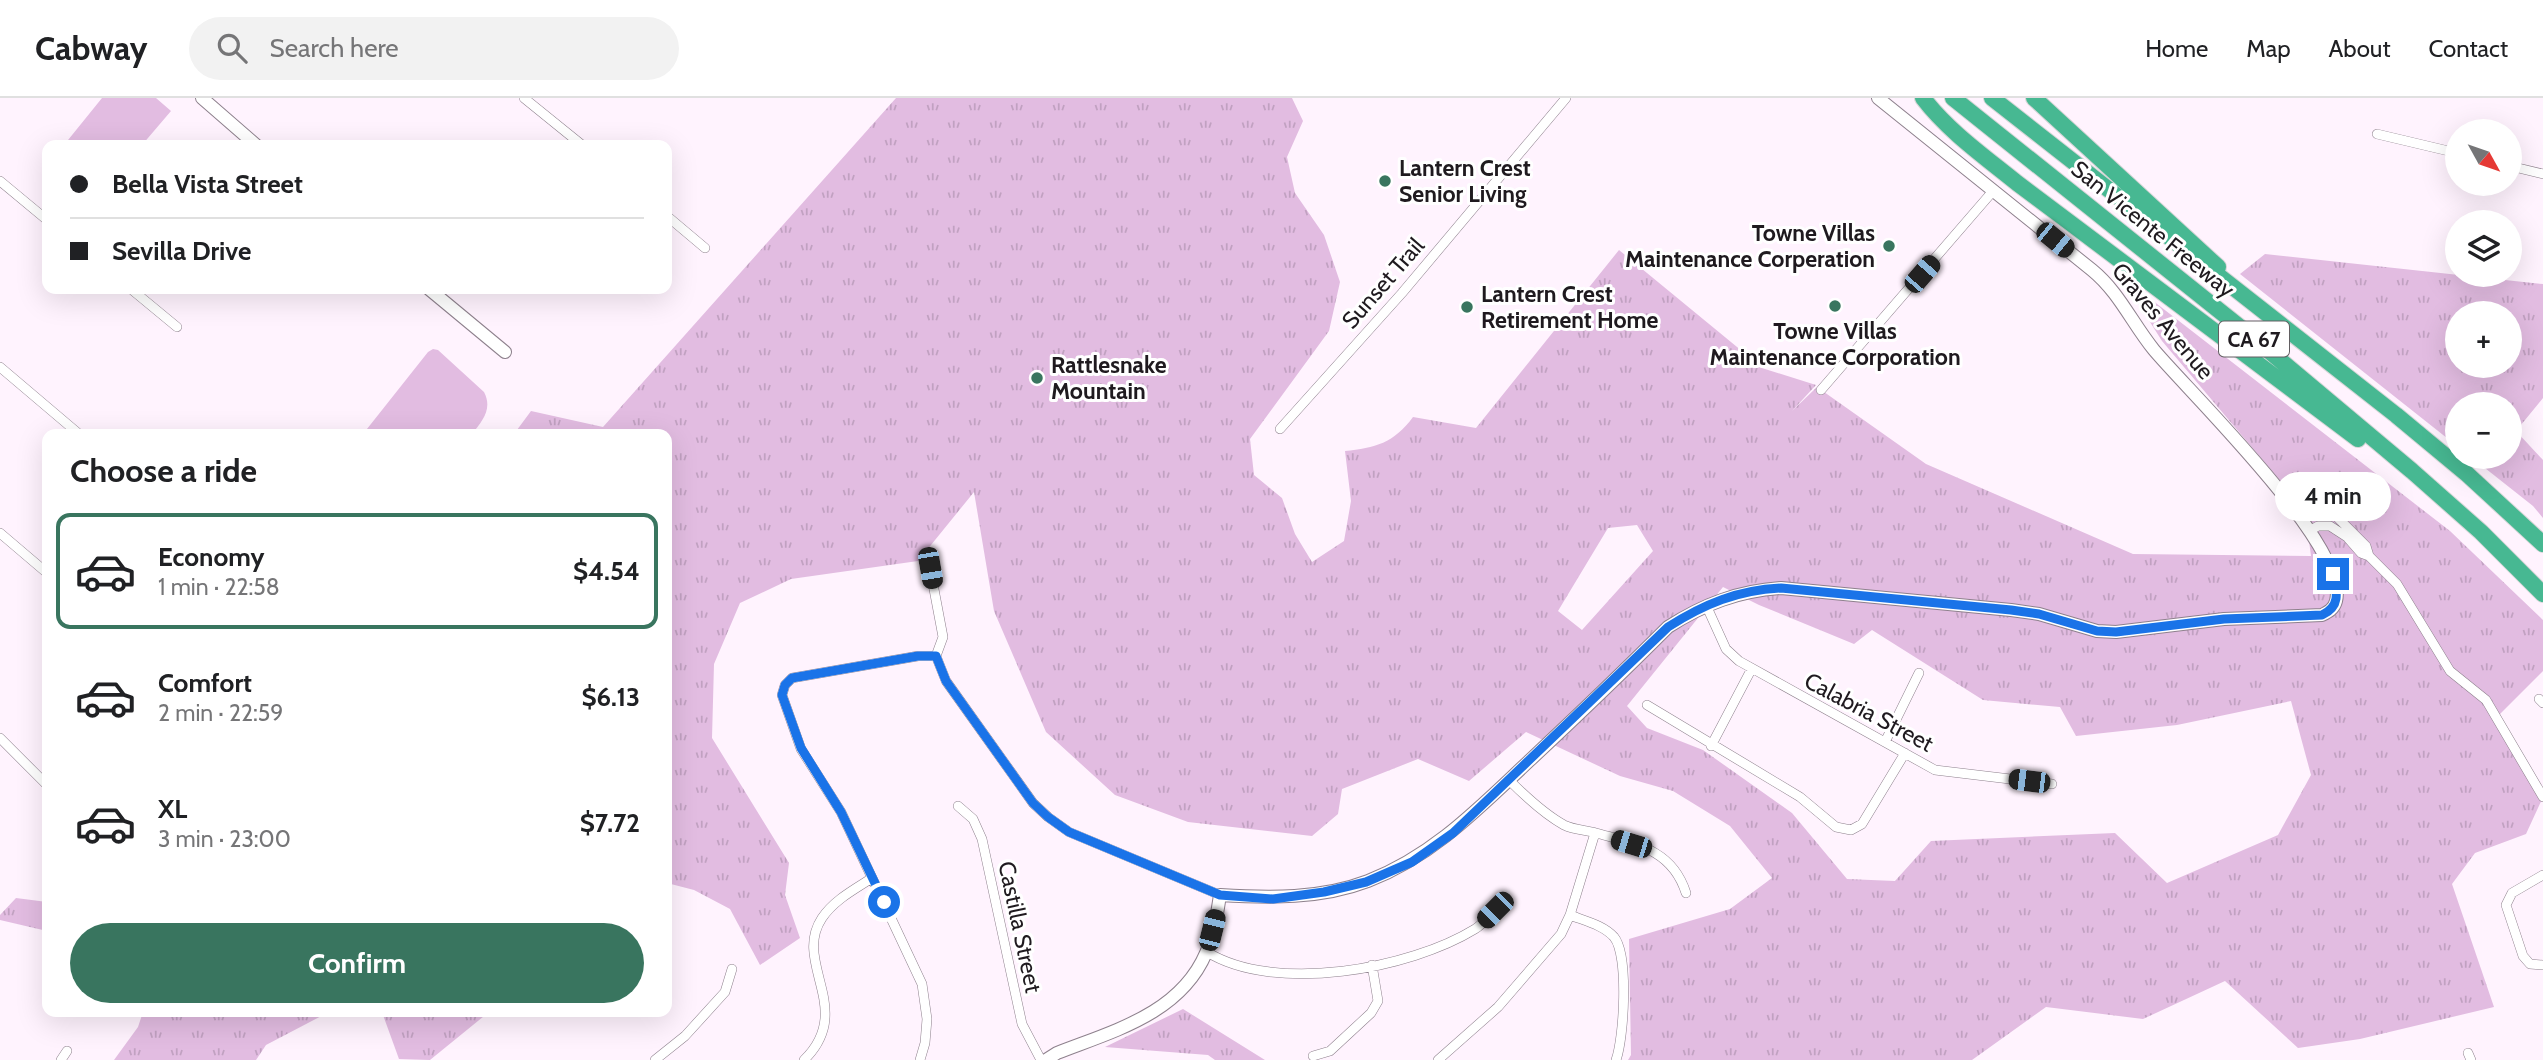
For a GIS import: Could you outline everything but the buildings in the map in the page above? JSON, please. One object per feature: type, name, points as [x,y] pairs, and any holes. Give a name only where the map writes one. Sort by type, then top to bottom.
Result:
[{"type":"highway","points":[[1923,98],[1968,144],[2017,183],[2481,532]]},
{"type":"highway","name":"San Vicente Freeway","points":[[1953,98],[2256,340],[2481,532],[2543,594]]},
{"type":"highway","name":"San Vicente Freeway","points":[[1992,98],[2396,415],[2467,474],[2543,544]]},
{"type":"highway","points":[[2034,98],[2212,259],[2239,293]]},
{"type":"street","points":[[202,98],[250,140]]},
{"type":"street","points":[[524,98],[576,140]]},
{"type":"street","name":"Sunset Trail","points":[[1280,429],[1402,293],[1566,98]]},
{"type":"street","name":"Graves Avenue","points":[[1706,605],[1744,592],[1781,588],[2011,610],[2039,614],[2097,631],[2116,632],[2245,617],[2322,615],[2330,611],[2336,603],[2337,592],[2333,574],[2324,554],[2296,513],[2256,463],[2153,348],[2128,310],[2101,278],[1878,98]]},
{"type":"street","points":[[2377,134],[2445,150]]},
{"type":"street","points":[[2522,169],[2543,174]]},
{"type":"street","points":[[0,181],[42,216]]},
{"type":"street","points":[[1821,390],[1993,191]]},
{"type":"street","points":[[672,220],[705,248]]},
{"type":"street","points":[[137,294],[177,327]]},
{"type":"street","points":[[435,294],[505,352]]},
{"type":"street","points":[[0,367],[73,429]]},
{"type":"street","points":[[2296,513],[2306,506],[2326,509],[2366,546],[2369,556]]},
{"type":"street","points":[[2309,531],[2318,526],[2330,526],[2347,537],[2361,553],[2369,556],[2397,584],[2450,671],[2486,701],[2543,797]]},
{"type":"street","points":[[0,533],[42,569]]},
{"type":"street","points":[[930,568],[943,636],[936,656],[946,681],[1033,803],[1069,832],[1220,895],[1273,899],[1324,892],[1366,882],[1412,862],[1453,833],[1668,627],[1706,605]]},
{"type":"street","name":"Calabria Street","points":[[1706,605],[1726,649],[1751,670],[1935,770],[2052,784]]},
{"type":"street","points":[[920,1060],[927,1019],[922,984],[841,812],[801,748],[782,695],[785,685],[792,678],[918,656],[936,656]]},
{"type":"street","points":[[1711,746],[1751,670]]},
{"type":"street","points":[[1885,742],[1919,673]]},
{"type":"street","points":[[1647,705],[1711,746],[1800,797],[1836,827],[1846,831],[1863,824],[1905,753]]},
{"type":"street","points":[[0,738],[42,780]]},
{"type":"street","points":[[1509,780],[1550,816],[1567,827],[1595,833],[1657,854],[1680,874],[1686,893]]},
{"type":"street","name":"Castilla Street","points":[[958,806],[973,819],[982,839],[1022,1024],[1041,1060]]},
{"type":"street","points":[[1438,1060],[1498,1006],[1561,934],[1570,915],[1595,833]]},
{"type":"street","points":[[2543,875],[2512,893],[2506,905],[2523,956],[2530,964],[2543,965]]},
{"type":"street","points":[[804,1060],[818,1043],[826,1017],[825,998],[814,955],[821,919],[836,903],[872,878]]},
{"type":"street","points":[[1046,1060],[1137,1022],[1159,1009],[1187,983],[1207,952],[1220,895]]},
{"type":"street","points":[[1207,952],[1220,960],[1276,974],[1335,972],[1408,957],[1444,944],[1478,927],[1495,910]]},
{"type":"street","points":[[1570,915],[1608,932],[1621,950],[1622,1036],[1616,1060]]},
{"type":"street","points":[[1313,1056],[1330,1051],[1371,1013],[1378,1001],[1373,965]]},
{"type":"street","points":[[655,1060],[685,1036],[725,992],[732,969]]},
{"type":"street","points":[[61,1060],[66,1051]]},
{"type":"green space","points":[[102,98],[156,98],[171,111],[146,140],[68,140]]},
{"type":"green space","points":[[896,98],[1292,98],[1303,121],[1287,157],[1295,193],[1324,235],[1340,282],[1329,331],[1250,439],[1254,475],[1282,498],[1295,534],[1312,562],[1344,541],[1351,501],[1345,451],[1383,443],[1399,433],[1413,417],[1476,428],[1619,250],[1748,356],[1746,363],[1816,385],[1792,411],[1817,387],[1926,464],[2133,554],[2311,556],[2305,510],[2162,341],[2121,276],[2450,531],[2543,620],[2543,671],[2496,718],[2543,797],[2526,834],[2475,853],[2452,884],[2494,1007],[2360,1039],[2298,1048],[2225,981],[2143,1019],[2046,1007],[1972,1060],[1628,1060],[1631,1055],[1629,939],[1730,909],[1772,878],[1730,826],[1673,791],[1620,776],[1526,732],[1469,781],[1418,759],[1342,789],[1338,814],[1312,836],[1188,822],[1115,795],[1046,732],[994,611],[974,492],[918,561],[791,579],[740,603],[714,664],[712,738],[789,863],[785,895],[800,938],[760,965],[730,909],[694,890],[672,884],[672,429],[518,429],[531,411],[603,427]],"holes":[[[1637,525],[1653,551],[1582,630],[1558,611],[1608,528]],[[1723,587],[1759,605],[1854,644],[1872,630],[1983,700],[2060,707],[2076,736],[2177,725],[2291,701],[2311,775],[2278,835],[2167,883],[2115,833],[1931,841],[1895,881],[1847,879],[1792,813],[1703,750],[1647,728],[1627,706]]]},
{"type":"green space","points":[[2265,254],[2445,273],[2445,287],[2522,287],[2522,282],[2543,284],[2543,398],[2522,424],[2522,392],[2445,392],[2445,436],[2240,274]]},
{"type":"green space","points":[[438,350],[484,392],[487,409],[476,429],[367,429],[428,352]]},
{"type":"green space","points":[[2522,437],[2543,460],[2543,518],[2533,506],[2486,469],[2522,469]]},
{"type":"green space","points":[[16,898],[42,901],[42,930],[0,920],[0,915]]},
{"type":"green space","points":[[1183,1009],[1265,1060],[1215,1060],[1208,1055],[1105,1047]]},
{"type":"green space","points":[[141,1017],[319,1017],[266,1045],[256,1060],[114,1060],[138,1027]]},
{"type":"green space","points":[[384,1017],[483,1017],[430,1060],[399,1059]]},
{"type":"place","name":"Lantern Crest Senior Living","points":[[1385,181]]},
{"type":"place","name":"Towne Villas Maintenance Corperation","points":[[1889,246]]},
{"type":"place","name":"Towne Villas Maintenance Corporation","points":[[1835,306]]},
{"type":"place","name":"Lantern Crest Retirement Home","points":[[1467,307]]},
{"type":"place","name":"Rattlesnake Mountain","points":[[1037,378]]},
{"type":"route","points":[[884,902],[841,812],[801,748],[782,695],[785,685],[792,678],[918,656],[936,656],[946,681],[1033,803],[1056,824],[1069,832],[1220,895],[1273,899],[1324,892],[1366,882],[1412,862],[1453,833],[1668,627],[1723,597],[1781,588],[2011,610],[2039,614],[2097,631],[2116,632],[2255,616],[2322,615],[2330,611],[2336,603],[2337,592],[2333,574]]}]
